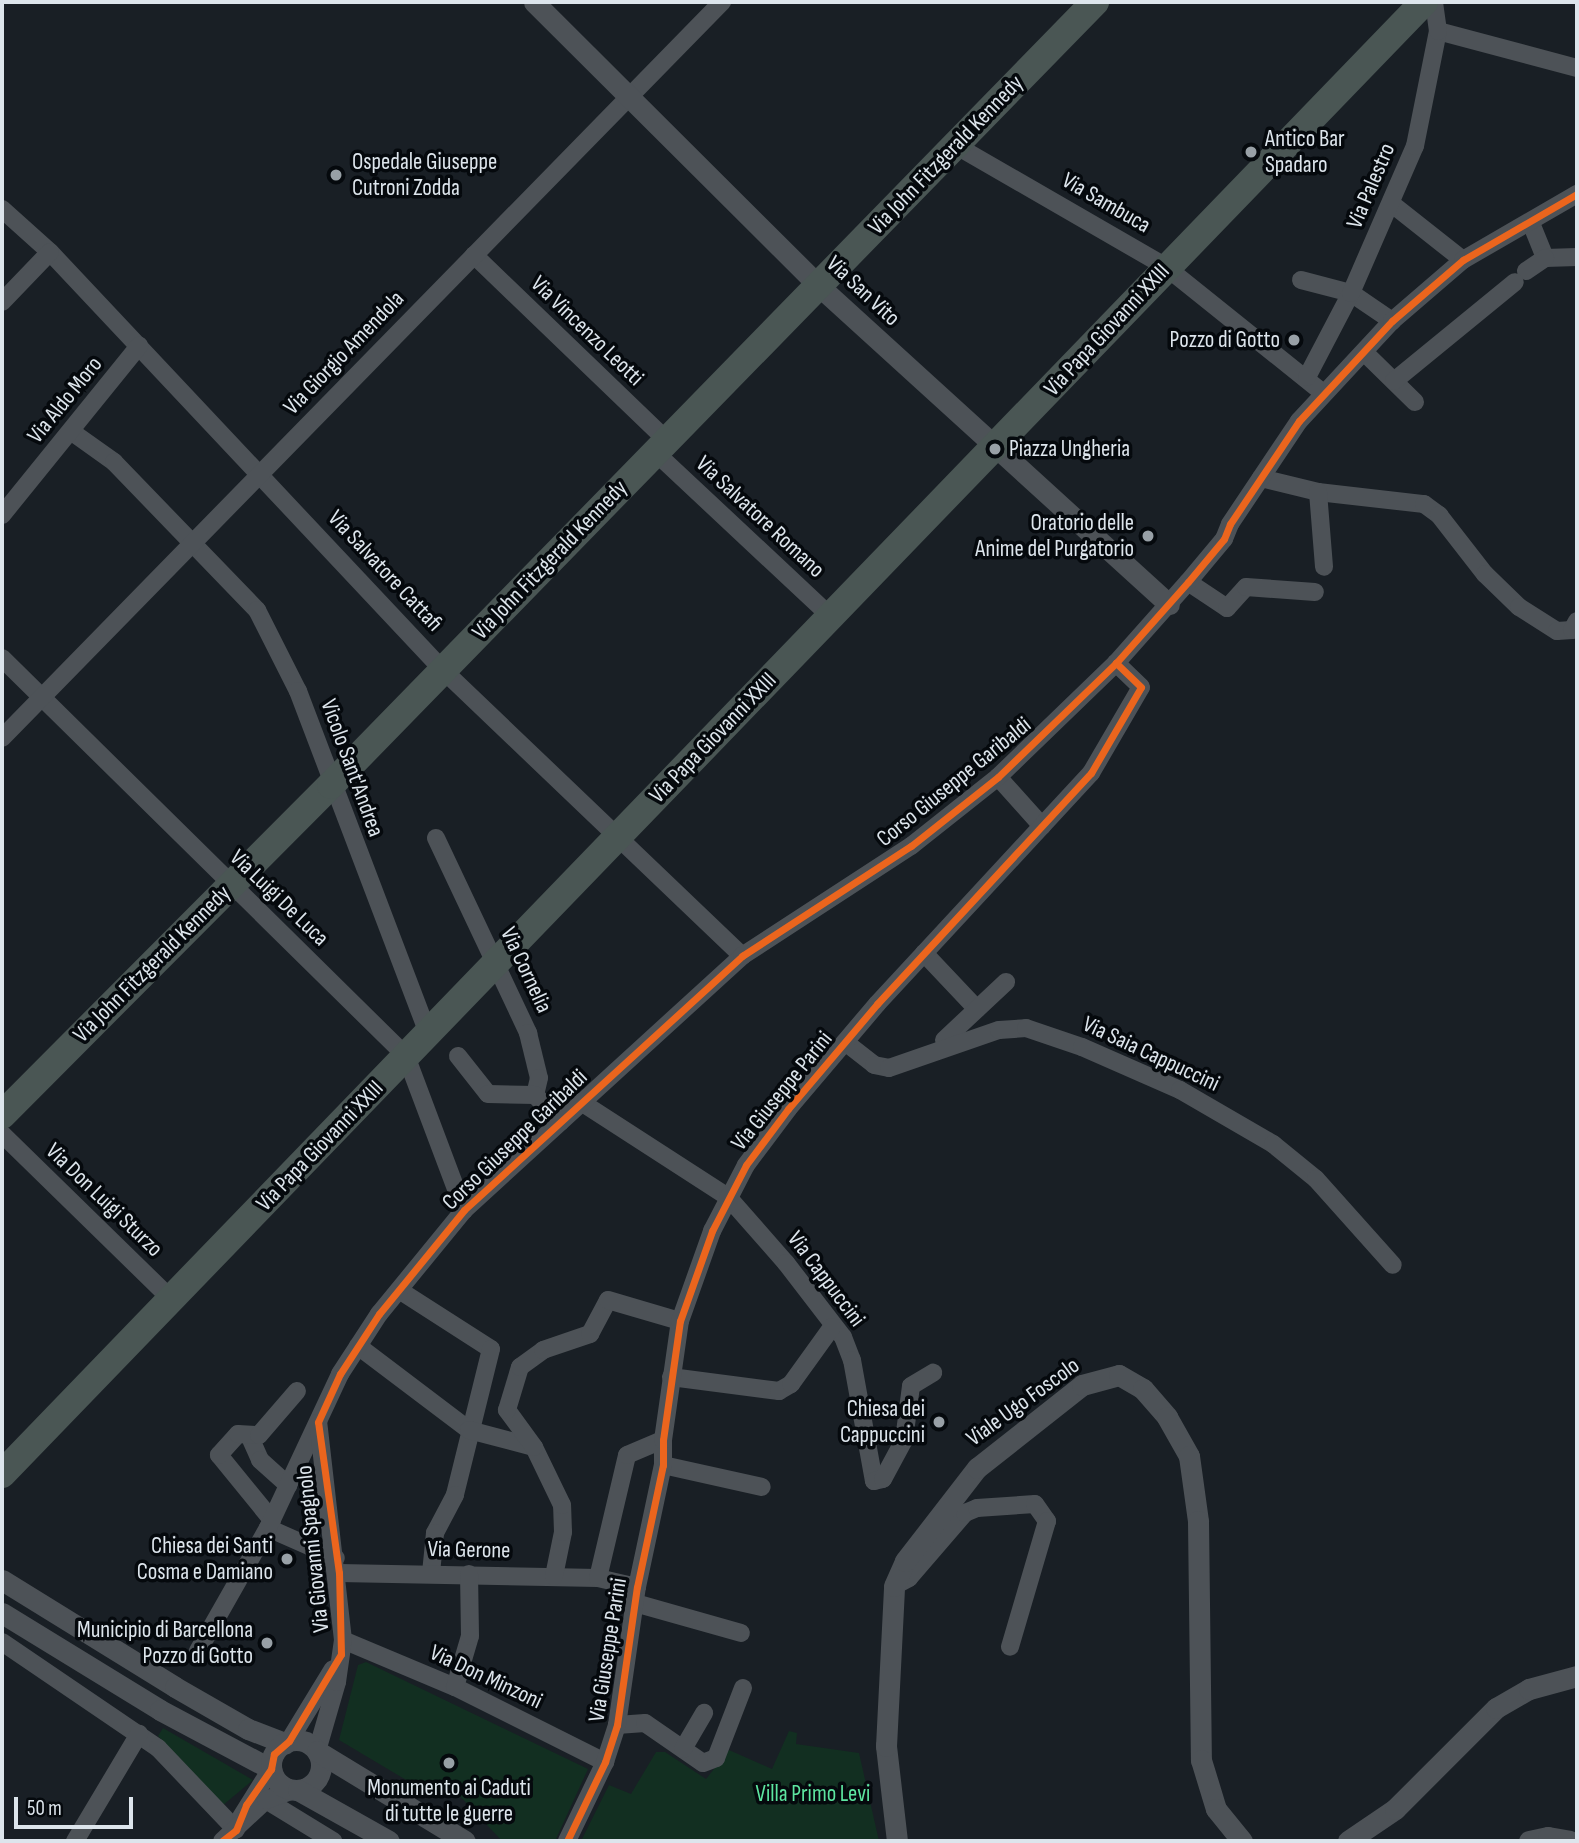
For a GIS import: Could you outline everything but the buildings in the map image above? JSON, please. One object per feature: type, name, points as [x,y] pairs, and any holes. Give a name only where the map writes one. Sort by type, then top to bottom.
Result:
[{"type":"main road","name":"Via John Fitzgerald Kennedy","points":[[2,1115],[331,785],[1095,2]]},
{"type":"main road","name":"Via Papa Giovanni XXIII","points":[[2,1474],[1424,2]]},
{"type":"street","name":"Via San Vito","points":[[534,2],[819,286],[995,449],[1169,604]]},
{"type":"street","name":"Via Giorgio Amendola","points":[[2,738],[722,2]]},
{"type":"street","name":"Via Palestro","points":[[1307,377],[1392,204],[1415,146],[1438,31],[1434,2]]},
{"type":"street","points":[[1438,31],[1577,68]]},
{"type":"street","name":"Via Sambuca","points":[[955,145],[1166,267],[1307,377],[1323,393]]},
{"type":"street","name":"Corso Giuseppe Garibaldi","points":[[198,1651],[270,1524],[318,1422],[358,1346],[464,1210],[742,956],[911,846],[998,777],[1116,663],[1169,604],[1224,539],[1261,478],[1323,393],[1365,353],[1392,321],[1463,260],[1577,194]]},
{"type":"street","points":[[1392,204],[1463,260]]},
{"type":"street","name":"Via Salvatore Cattafi","points":[[2,209],[50,252],[261,472],[443,670],[742,956]]},
{"type":"street","points":[[1531,223],[1545,258]]},
{"type":"street","points":[[2,302],[50,252]]},
{"type":"street","name":"Via Vincenzo Leotti","points":[[474,255],[661,447]]},
{"type":"street","points":[[1394,381],[1545,258],[1577,257]]},
{"type":"street","points":[[1301,280],[1350,293],[1392,321]]},
{"type":"street","name":"Via Aldo Moro","points":[[2,515],[72,432],[139,346]]},
{"type":"street","points":[[1365,353],[1415,402]]},
{"type":"street","name":"Vicolo Sant'Andrea","points":[[72,432],[114,463],[257,610],[298,691],[331,785],[428,1034]]},
{"type":"street","name":"Via Salvatore Romano","points":[[661,447],[831,617]]},
{"type":"street","points":[[1261,478],[1318,492],[1424,504],[1439,515],[1485,574],[1519,607],[1557,631],[1572,630],[1577,621]]},
{"type":"street","points":[[1318,492],[1324,567]]},
{"type":"street","points":[[1188,582],[1227,608],[1246,587],[1314,592]]},
{"type":"street","name":"Via Luigi De Luca","points":[[2,658],[406,1056],[464,1210]]},
{"type":"street","name":"Via Giuseppe Parini","points":[[567,1841],[605,1762],[617,1725],[636,1595],[663,1465],[663,1440],[680,1321],[695,1270],[728,1197],[788,1109],[845,1042],[1098,763],[1142,687],[1116,663]]},
{"type":"street","points":[[998,777],[1042,826]]},
{"type":"street","name":"Via Cornelia","points":[[436,838],[535,1052],[539,1078],[535,1095]]},
{"type":"street","points":[[924,953],[977,1009]]},
{"type":"street","points":[[944,1040],[1006,982]]},
{"type":"street","name":"Via Saia Cappuccini","points":[[845,1042],[874,1065],[889,1068],[999,1030],[1026,1028],[1082,1047],[1180,1090],[1273,1144],[1317,1179],[1393,1265]]},
{"type":"street","points":[[458,1056],[488,1094],[535,1095],[559,1122]]},
{"type":"street","name":"Via Cappuccini","points":[[581,1102],[728,1197],[786,1263],[832,1327],[843,1337],[857,1371],[874,1481],[883,1479],[904,1440],[911,1386],[933,1373]]},
{"type":"street","name":"Via Don Luigi Sturzo","points":[[2,1134],[172,1300]]},
{"type":"street","points":[[399,1290],[491,1349],[475,1399],[454,1495],[435,1533],[431,1573]]},
{"type":"street","points":[[506,1410],[525,1362],[543,1350],[590,1334],[608,1300],[680,1321]]},
{"type":"street","points":[[671,1377],[779,1391],[791,1384],[832,1327]]},
{"type":"street","points":[[358,1346],[469,1430],[534,1447]]},
{"type":"street","name":"Viale Ugo Foscolo","points":[[897,1841],[886,1746],[894,1586],[922,1535],[977,1468],[1082,1385],[1107,1375],[1132,1380],[1180,1436],[1193,1473],[1201,1760],[1209,1792],[1232,1838]]},
{"type":"street","points":[[270,1524],[219,1455],[239,1434],[260,1435],[297,1391]]},
{"type":"street","points":[[475,1399],[506,1410],[534,1447],[562,1504],[563,1532],[554,1576]]},
{"type":"street","name":"Via Giovanni Spagnolo","points":[[317,1751],[342,1647],[337,1565],[318,1422]]},
{"type":"street","points":[[249,1435],[260,1460],[288,1485]]},
{"type":"street","points":[[598,1578],[626,1455],[663,1440]]},
{"type":"street","points":[[663,1465],[762,1487]]},
{"type":"street","points":[[894,1586],[909,1578],[965,1513],[977,1508],[1035,1504],[1047,1521],[1010,1647]]},
{"type":"street","name":"Via Gerone","points":[[270,1524],[337,1565],[431,1573],[598,1578],[636,1595],[741,1633]]},
{"type":"street","points":[[455,1687],[470,1636],[469,1574]]},
{"type":"street","points":[[2,1580],[175,1688],[248,1729],[287,1742],[305,1741],[317,1751],[465,1841]]},
{"type":"street","points":[[2,1613],[160,1710],[271,1769],[282,1786],[296,1790],[389,1841]]},
{"type":"street","points":[[2,1642],[139,1734],[236,1830]]},
{"type":"street","name":"Via Giovanni Spagnolo","points":[[287,1742],[342,1647]]},
{"type":"street","name":"Via Don Minzoni","points":[[342,1647],[455,1687],[605,1762]]},
{"type":"street","points":[[1348,1841],[1387,1816],[1496,1708],[1529,1689],[1577,1676]]},
{"type":"street","points":[[617,1725],[645,1723],[703,1763],[716,1758],[743,1688]]},
{"type":"street","points":[[683,1749],[704,1713]]},
{"type":"street","points":[[75,1841],[139,1734]]},
{"type":"street","points":[[236,1830],[246,1805],[271,1769],[274,1754],[287,1742]]},
{"type":"street","points":[[222,1841],[266,1800],[296,1790],[318,1776],[317,1751]]},
{"type":"street","points":[[266,1800],[333,1841]]},
{"type":"street","points":[[1530,1841],[1548,1837],[1570,1841]]},
{"type":"green space","points":[[366,1662],[588,1769],[555,1841],[502,1841],[458,1794],[418,1787],[339,1740],[358,1665]]},
{"type":"green space","points":[[163,1728],[253,1780],[222,1806],[158,1736]]},
{"type":"green space","name":"Villa Primo Levi","points":[[789,1731],[797,1733],[796,1744],[859,1753],[879,1841],[581,1841],[609,1785],[631,1794],[656,1752],[665,1752],[706,1779],[729,1750],[772,1769]]},
{"type":"cycle path","points":[[222,1841],[236,1830],[246,1805],[271,1769],[274,1754],[289,1741],[341,1654],[339,1573],[318,1422],[340,1374],[379,1314],[464,1210],[742,956],[911,846],[998,777],[1116,663],[1188,582],[1224,539],[1230,524],[1299,421],[1392,321],[1463,260],[1577,194]]},
{"type":"cycle path","points":[[567,1841],[605,1762],[617,1725],[637,1587],[663,1465],[663,1440],[680,1321],[712,1231],[746,1165],[788,1109],[877,1004],[1091,773],[1141,687],[1116,663]]},
{"type":"place","name":"Antico Bar Spadaro","points":[[1251,152]]},
{"type":"place","name":"Ospedale Giuseppe Cutroni Zodda","points":[[336,175]]},
{"type":"place","name":"Pozzo di Gotto","points":[[1294,340]]},
{"type":"place","name":"Piazza Ungheria","points":[[995,449]]},
{"type":"place","name":"Oratorio delle Anime del Purgatorio","points":[[1148,536]]},
{"type":"place","name":"Chiesa dei Cappuccini","points":[[939,1422]]},
{"type":"place","name":"Chiesa dei Santi Cosma e Damiano","points":[[287,1559]]},
{"type":"place","name":"Municipio di Barcellona Pozzo di Gotto","points":[[267,1643]]},
{"type":"place","name":"Monumento ai Caduti di tutte le guerre","points":[[449,1763]]}]
